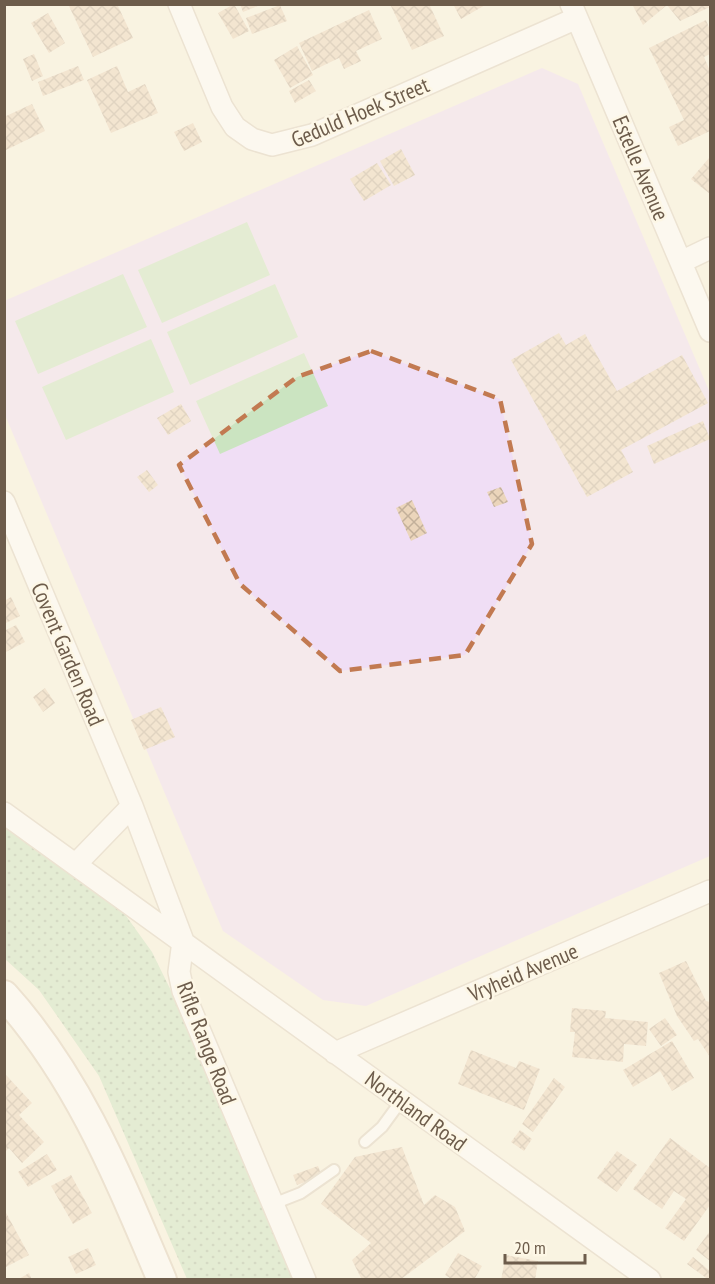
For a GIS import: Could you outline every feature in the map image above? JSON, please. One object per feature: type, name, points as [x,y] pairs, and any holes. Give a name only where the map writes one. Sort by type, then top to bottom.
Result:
[{"type":"main road","points":[[4,995],[46,1047],[83,1105],[162,1280]]},
{"type":"street","name":"Geduld Hoek Street","points":[[179,4],[228,119],[252,139],[272,145],[312,135],[574,11]]},
{"type":"street","name":"Estelle Avenue","points":[[574,11],[711,331]]},
{"type":"street","points":[[681,262],[711,248]]},
{"type":"street","name":"Covent Garden Road","points":[[4,502],[132,806],[183,941]]},
{"type":"street","points":[[76,864],[132,806]]},
{"type":"street","points":[[4,813],[183,941]]},
{"type":"street","name":"Vryheid Avenue","points":[[335,1053],[711,891]]},
{"type":"street","name":"Northland Road","points":[[183,941],[650,1280]]},
{"type":"street","name":"Rifle Range Road","points":[[183,941],[179,972],[183,991],[305,1280]]},
{"type":"lane","points":[[365,1142],[382,1127],[401,1101]]},
{"type":"lane","points":[[273,1204],[301,1193],[334,1170]]},
{"type":"highlighted area","points":[[371,351],[500,399],[532,544],[465,655],[340,671],[240,584],[179,465],[297,377]]},
{"type":"shaded area","points":[[542,68],[578,84],[710,393],[710,856],[366,1006],[323,1000],[223,931],[5,415],[4,301]]},
{"type":"green space","points":[[247,222],[270,275],[162,323],[138,270]]},
{"type":"green space","points":[[123,274],[147,327],[38,374],[15,321]]},
{"type":"green space","points":[[275,284],[298,337],[190,385],[167,332]]},
{"type":"green space","points":[[151,339],[174,392],[66,440],[42,387]]},
{"type":"green space","points":[[304,353],[328,406],[220,454],[196,401]]},
{"type":"green space","points":[[5,828],[124,913],[152,952],[181,1011],[297,1279],[187,1279],[99,1076],[39,990],[5,959]]},
{"type":"building","points":[[68,4],[117,4],[133,38],[93,57]]},
{"type":"building","points":[[234,4],[249,31],[233,39],[218,13]]},
{"type":"building","points":[[240,4],[260,4],[260,5],[243,12]]},
{"type":"building","points":[[390,4],[429,4],[444,36],[412,50]]},
{"type":"building","points":[[453,4],[487,4],[461,19]]},
{"type":"building","points":[[632,4],[710,4],[710,7],[680,21],[667,5],[643,25]]},
{"type":"building","points":[[280,5],[287,21],[252,34],[246,18]]},
{"type":"building","points":[[369,10],[382,39],[356,51],[361,61],[344,69],[339,58],[312,71],[299,43]]},
{"type":"building","points":[[48,13],[65,43],[49,53],[31,23]]},
{"type":"building","points":[[706,20],[710,30],[710,54],[704,57],[710,71],[710,131],[678,146],[669,127],[684,120],[649,48]]},
{"type":"building","points":[[297,46],[313,75],[290,88],[274,60]]},
{"type":"building","points":[[34,54],[43,76],[32,81],[23,59]]},
{"type":"building","points":[[78,66],[84,80],[43,96],[38,82]]},
{"type":"building","points":[[117,66],[128,92],[145,84],[158,113],[111,133],[87,80]]},
{"type":"building","points":[[309,80],[316,91],[295,103],[289,91]]},
{"type":"building","points":[[32,104],[45,131],[4,151],[4,117]]},
{"type":"building","points":[[193,123],[202,142],[184,151],[174,132]]},
{"type":"building","points":[[401,149],[415,175],[394,186],[380,161]]},
{"type":"building","points":[[710,159],[710,194],[691,179]]},
{"type":"building","points":[[377,163],[391,185],[364,201],[350,179]]},
{"type":"building","points":[[559,333],[566,345],[585,334],[617,391],[682,355],[708,403],[621,450],[633,472],[587,497],[511,360]]},
{"type":"building","points":[[181,404],[191,421],[168,435],[157,418]]},
{"type":"building","points":[[703,421],[710,439],[654,464],[647,446]]},
{"type":"building","points":[[147,470],[158,485],[149,492],[137,477]]},
{"type":"building","points":[[501,487],[508,502],[494,507],[487,492]]},
{"type":"building","points":[[412,500],[427,533],[411,541],[396,508]]},
{"type":"building","points":[[11,597],[20,616],[4,624],[4,601]]},
{"type":"building","points":[[16,625],[25,642],[4,653],[4,631]]},
{"type":"building","points":[[45,688],[55,703],[43,712],[33,697]]},
{"type":"building","points":[[161,707],[175,737],[144,750],[131,720]]},
{"type":"building","points":[[686,961],[706,1001],[710,1002],[710,1057],[698,1039],[694,1041],[677,1016],[659,973]]},
{"type":"building","points":[[572,1008],[606,1011],[605,1018],[648,1022],[646,1046],[624,1044],[623,1062],[572,1057],[575,1032],[570,1032]]},
{"type":"building","points":[[665,1018],[677,1035],[661,1046],[649,1029]]},
{"type":"building","points":[[672,1041],[694,1078],[672,1091],[660,1071],[633,1087],[623,1070]]},
{"type":"building","points":[[471,1050],[516,1068],[519,1061],[540,1069],[524,1110],[458,1084]]},
{"type":"building","points":[[5,1074],[32,1103],[19,1115],[44,1142],[22,1163],[9,1148],[5,1152]]},
{"type":"building","points":[[554,1078],[565,1087],[533,1132],[522,1124]]},
{"type":"building","points":[[520,1130],[532,1139],[524,1151],[511,1142]]},
{"type":"building","points":[[670,1138],[710,1168],[710,1205],[684,1241],[665,1228],[686,1199],[674,1191],[662,1209],[633,1189]]},
{"type":"building","points":[[402,1147],[424,1205],[435,1195],[455,1207],[465,1231],[400,1280],[362,1280],[352,1260],[371,1243],[321,1204],[355,1157]]},
{"type":"building","points":[[617,1151],[637,1165],[617,1192],[597,1178]]},
{"type":"building","points":[[47,1154],[57,1170],[28,1187],[18,1172]]},
{"type":"building","points":[[318,1166],[322,1176],[297,1185],[293,1175]]},
{"type":"building","points":[[71,1175],[92,1213],[73,1224],[51,1186]]},
{"type":"building","points":[[4,1209],[29,1255],[4,1268]]},
{"type":"building","points":[[710,1231],[710,1261],[696,1250]]},
{"type":"building","points":[[88,1248],[96,1265],[76,1274],[68,1257]]},
{"type":"building","points":[[458,1253],[482,1266],[474,1280],[453,1280],[445,1275]]},
{"type":"building","points":[[506,1255],[538,1261],[535,1280],[501,1280]]},
{"type":"building","points":[[693,1257],[710,1271],[709,1280],[687,1264]]},
{"type":"building","points":[[29,1273],[32,1280],[17,1280]]}]
